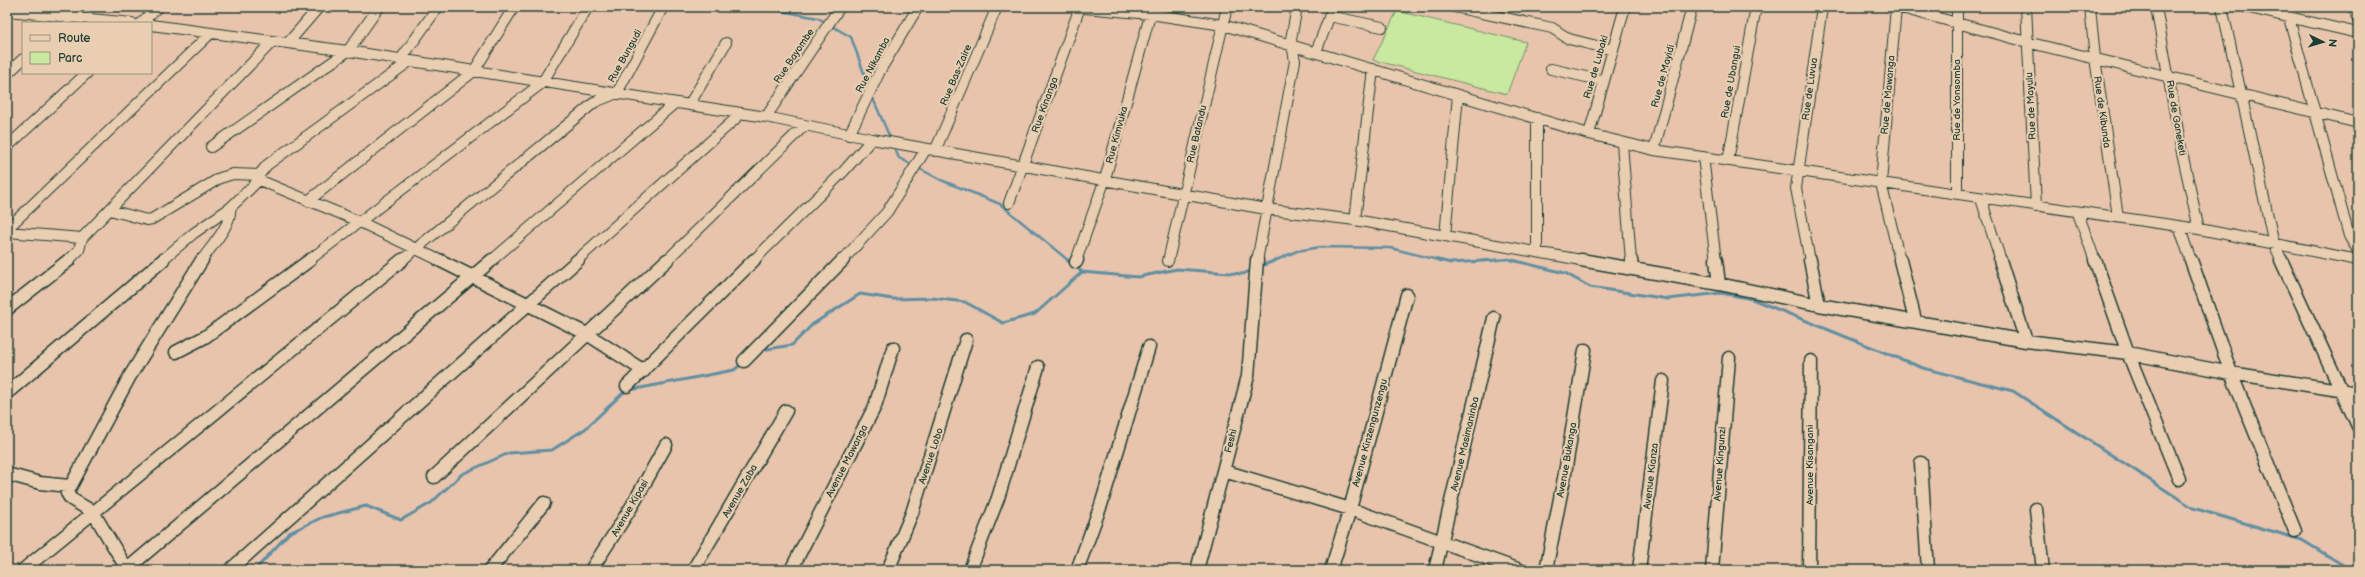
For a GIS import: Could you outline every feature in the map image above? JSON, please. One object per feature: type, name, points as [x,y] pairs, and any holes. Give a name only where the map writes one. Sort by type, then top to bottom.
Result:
[{"type":"street","points":[[67,21],[82,7]]},
{"type":"street","points":[[142,22],[158,7]]},
{"type":"street","points":[[288,43],[319,7]]},
{"type":"street","points":[[211,147],[348,51],[378,7]]},
{"type":"street","points":[[7,393],[194,233],[230,208],[259,178],[267,165],[405,60],[438,7]]},
{"type":"street","points":[[308,201],[474,71],[514,7]]},
{"type":"street","points":[[176,352],[205,337],[240,313],[358,221],[542,83],[588,7]]},
{"type":"street","name":"Rue Bungudi","points":[[617,93],[663,7]]},
{"type":"street","name":"Rue Bayombe","points":[[766,117],[840,7]]},
{"type":"street","name":"Rue Nikamba","points":[[849,135],[881,70],[918,7]]},
{"type":"street","name":"Rue Bas-Zaire","points":[[744,361],[863,239],[887,212],[930,150],[997,7]]},
{"type":"street","points":[[1078,7],[1151,10],[1223,25],[1589,134],[1654,150],[2078,213],[2118,217],[2199,229],[2358,260]]},
{"type":"street","name":"Rue Kinanga","points":[[1009,203],[1024,165],[1078,7]]},
{"type":"street","name":"Rue Batandu","points":[[1168,261],[1227,7]]},
{"type":"street","name":"Feshi","points":[[1197,570],[1248,376],[1257,259],[1295,61],[1294,46],[1291,39],[1296,7]]},
{"type":"street","points":[[1454,7],[1552,28],[1569,39],[1613,50]]},
{"type":"street","name":"Rue de Mayidi","points":[[1654,150],[1692,7]]},
{"type":"street","name":"Rue de Ubangui","points":[[1728,161],[1756,7]]},
{"type":"street","name":"Rue de Luvua","points":[[1819,305],[1796,188],[1822,7]]},
{"type":"street","points":[[1897,7],[2027,42],[2241,93],[2358,123]]},
{"type":"street","name":"Rue de Mawanga","points":[[1897,7],[1881,183],[1915,320]]},
{"type":"street","name":"Rue de Yonsomba","points":[[1957,7],[1957,194]]},
{"type":"street","name":"Rue de Mayulu","points":[[2026,7],[2036,206]]},
{"type":"street","name":"Rue de Kibunda","points":[[2090,7],[2095,58],[2118,217]]},
{"type":"street","name":"Rue de Ganeketi","points":[[2156,7],[2181,148],[2199,229]]},
{"type":"street","points":[[2222,7],[2274,244],[2358,426]]},
{"type":"street","points":[[2245,7],[2287,12],[2358,33]]},
{"type":"street","points":[[2353,7],[2358,20]]},
{"type":"street","name":"Rue de Lubaki","points":[[1589,134],[1613,50],[1621,8]]},
{"type":"street","name":"Rue Kimvuka","points":[[1076,262],[1105,179],[1151,10]]},
{"type":"street","points":[[7,11],[67,21],[100,22]]},
{"type":"street","points":[[1316,52],[1331,11],[1382,27]]},
{"type":"street","points":[[2287,12],[2350,236],[2358,251]]},
{"type":"street","points":[[152,25],[348,51],[542,83],[617,93],[689,106],[766,117],[804,126],[930,150],[1105,179],[1266,209],[1355,220],[1719,284],[1819,305],[1915,320],[2026,341],[2128,353],[2231,373],[2358,394]]},
{"type":"street","points":[[7,229],[211,33]]},
{"type":"street","points":[[7,308],[73,257],[79,250],[82,238],[272,42]]},
{"type":"street","points":[[689,106],[726,43]]},
{"type":"street","points":[[7,74],[22,60]]},
{"type":"street","points":[[1355,220],[1373,69]]},
{"type":"street","points":[[1551,69],[1604,81]]},
{"type":"street","points":[[7,147],[86,74]]},
{"type":"street","points":[[23,570],[595,102],[603,97],[617,93]]},
{"type":"street","points":[[1445,236],[1458,95]]},
{"type":"street","points":[[230,208],[232,213],[228,222],[202,260],[130,376],[69,486],[68,493],[71,499],[93,512],[127,570],[231,483],[470,276],[675,103]]},
{"type":"street","points":[[230,570],[387,432],[526,304],[742,113]]},
{"type":"street","points":[[1537,118],[1537,252]]},
{"type":"street","points":[[434,477],[708,222],[804,126]]},
{"type":"street","points":[[627,386],[644,371],[844,171],[872,139]]},
{"type":"street","points":[[1622,143],[1632,269]]},
{"type":"street","points":[[1703,157],[1719,284]]},
{"type":"street","points":[[110,210],[152,219],[220,178],[233,174],[259,178],[416,248],[587,334],[644,371]]},
{"type":"street","points":[[1981,198],[2026,341]]},
{"type":"street","points":[[2078,213],[2128,353],[2179,479]]},
{"type":"street","points":[[2179,226],[2231,373],[2295,531]]},
{"type":"street","points":[[7,232],[82,238]]},
{"type":"street","name":"Avenue Kinzengunzengu","points":[[1331,570],[1350,509],[1407,295]]},
{"type":"street","name":"Avenue Masimaninba","points":[[1435,570],[1494,318]]},
{"type":"street","name":"Avenue Lobo","points":[[888,570],[912,513],[966,340]]},
{"type":"street","points":[[1077,570],[1101,504],[1149,347]]},
{"type":"street","name":"Avenue Mawanga","points":[[790,570],[875,406],[893,348]]},
{"type":"street","name":"Avenue Bukanga","points":[[1546,570],[1565,473],[1585,350]]},
{"type":"street","name":"Avenue Kingunzi","points":[[1712,570],[1729,358]]},
{"type":"street","name":"Avenue Kisangani","points":[[1809,570],[1811,360]]},
{"type":"street","points":[[970,570],[998,498],[1038,367]]},
{"type":"street","name":"Avenue Kianza","points":[[1639,570],[1662,381]]},
{"type":"street","name":"Avenue Zaba","points":[[693,570],[786,411]]},
{"type":"street","name":"Avenue Kipasi","points":[[591,570],[632,506],[666,445]]},
{"type":"street","points":[[1921,463],[1928,570]]},
{"type":"street","points":[[1224,471],[1350,509],[1520,570]]},
{"type":"street","points":[[7,474],[40,484],[69,486]]},
{"type":"street","points":[[490,570],[544,503]]},
{"type":"street","points":[[2036,509],[2043,570]]},
{"type":"green space","points":[[1397,11],[1526,42],[1507,94],[1373,60]]},
{"type":"waterway","points":[[760,7],[818,18],[851,37],[869,87]]},
{"type":"waterway","points":[[871,94],[891,140]]},
{"type":"waterway","points":[[893,145],[899,158],[941,180],[1000,204],[1069,261]]},
{"type":"waterway","points":[[1274,261],[1297,251],[1320,247],[1390,248],[1438,260]]},
{"type":"waterway","points":[[1490,260],[1509,259],[1516,261]]},
{"type":"waterway","points":[[1067,260],[1082,272]]},
{"type":"waterway","points":[[1259,267],[1276,260]]},
{"type":"waterway","points":[[1438,260],[1451,263],[1490,260]]},
{"type":"waterway","points":[[1438,260],[1442,261]]},
{"type":"waterway","points":[[1483,261],[1490,260]]},
{"type":"waterway","points":[[1490,260],[1497,260]]},
{"type":"waterway","points":[[1516,261],[1565,273],[1590,287],[1668,299],[1721,293],[1752,299],[1923,368],[2013,391],[2193,508],[2302,540],[2351,570]]},
{"type":"waterway","points":[[1082,272],[1138,277],[1177,269],[1243,274],[1252,270]]},
{"type":"waterway","points":[[761,350],[792,345],[813,324],[860,294],[893,299],[932,298],[965,302],[1003,323],[1035,314],[1082,272]]},
{"type":"waterway","points":[[255,570],[289,533],[323,517],[366,506],[401,520],[431,503],[462,474],[509,453],[552,450],[585,429],[625,391],[734,370],[742,364]]}]
